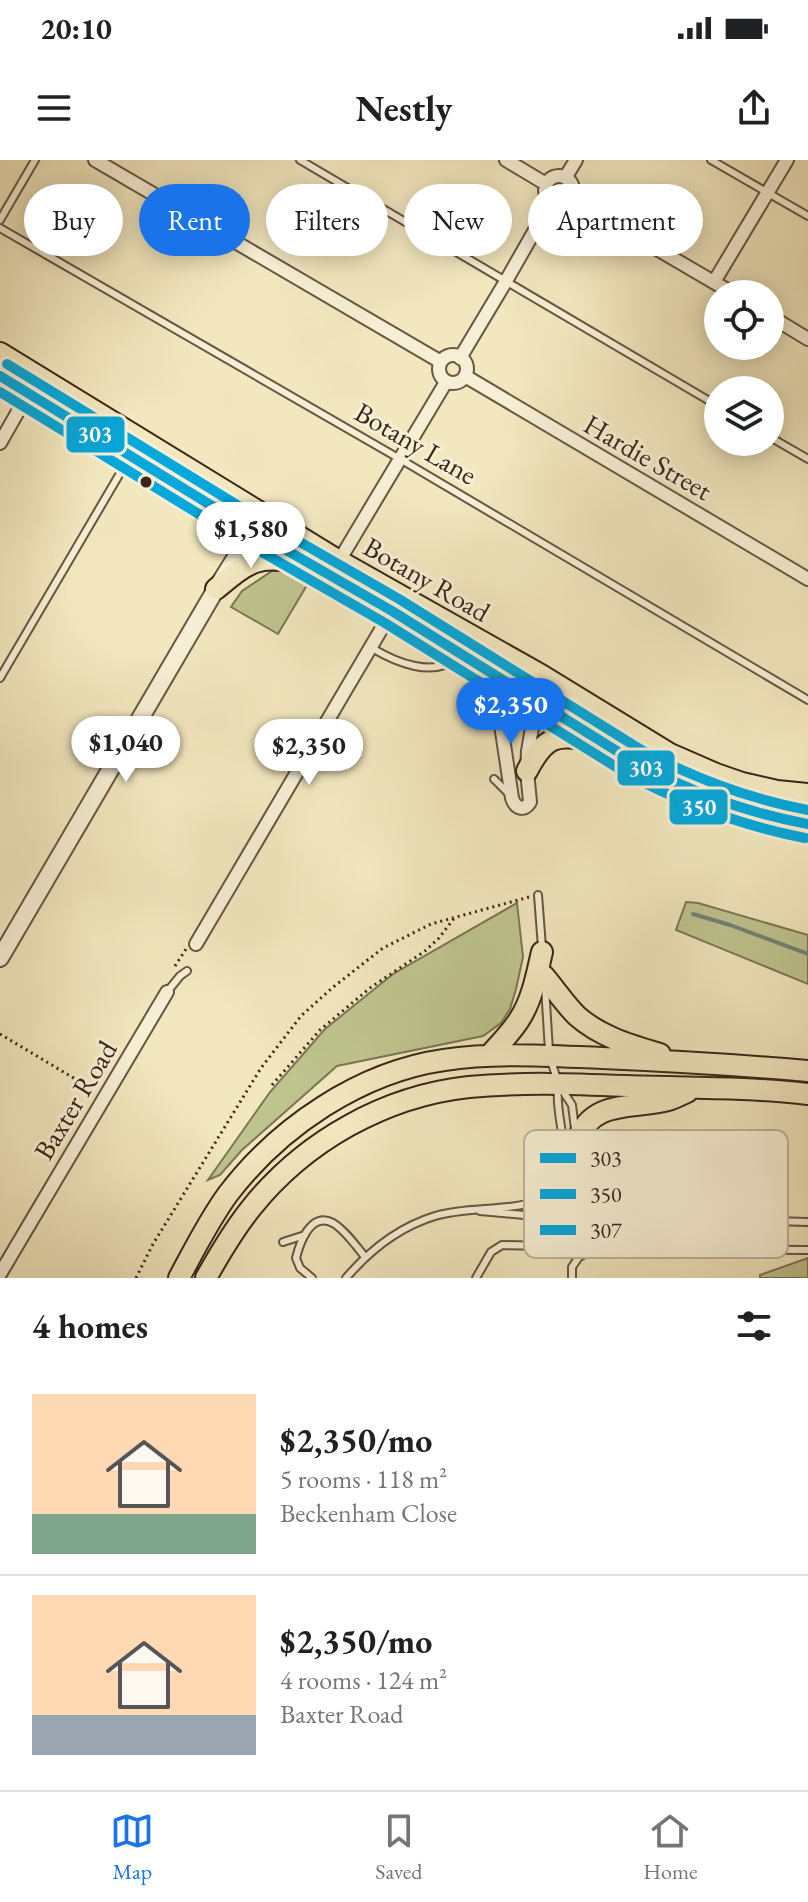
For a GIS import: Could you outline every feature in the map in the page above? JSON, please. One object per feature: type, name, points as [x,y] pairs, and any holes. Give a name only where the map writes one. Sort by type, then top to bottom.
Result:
[{"type":"main road","name":"Botany Road","points":[[0,353],[258,522],[334,568],[541,675],[670,754],[716,774],[798,793]]},
{"type":"main road","name":"Botany Road","points":[[0,376],[131,455],[258,522]]},
{"type":"main road","points":[[216,589],[251,563],[271,558],[334,568]]},
{"type":"main road","name":"Botany Road","points":[[334,568],[392,611],[601,742],[667,779],[721,803],[808,824]]},
{"type":"main road","points":[[527,771],[541,747],[558,737],[601,742]]},
{"type":"main road","points":[[489,1056],[523,1014],[542,952]]},
{"type":"main road","points":[[544,976],[570,1008],[591,1026],[617,1040],[684,1062]]},
{"type":"main road","points":[[179,1278],[214,1215],[261,1155],[316,1111],[361,1086],[408,1069],[445,1059],[549,1055],[808,1071]]},
{"type":"main road","points":[[206,1278],[237,1228],[268,1189],[305,1155],[347,1127],[393,1105],[443,1091],[492,1085],[697,1088],[808,1094]]},
{"type":"main road","points":[[582,1130],[603,1111],[625,1105],[665,1101],[697,1088]]},
{"type":"street","points":[[95,160],[441,362]]},
{"type":"street","points":[[506,160],[546,184],[552,178],[565,178],[571,184]]},
{"type":"street","points":[[565,178],[576,160]]},
{"type":"street","points":[[715,280],[787,160]]},
{"type":"street","points":[[460,358],[528,242]]},
{"type":"street","points":[[669,256],[711,280]]},
{"type":"street","points":[[784,324],[808,339]]},
{"type":"street","points":[[449,356],[460,358],[467,368],[465,376],[459,382],[446,382],[440,376],[441,362],[449,356]]},
{"type":"street","name":"Hardie Street","points":[[465,376],[808,579]]},
{"type":"street","points":[[334,568],[446,382]]},
{"type":"street","points":[[0,443],[28,394]]},
{"type":"street","points":[[0,958],[258,522]]},
{"type":"street","points":[[196,944],[392,611]]},
{"type":"street","points":[[460,654],[500,718],[512,798],[521,808],[530,802],[527,771],[541,675]]},
{"type":"street","name":"Baxter Road","points":[[0,1274],[167,992]]},
{"type":"lane","points":[[0,220],[35,160]]},
{"type":"lane","points":[[300,160],[704,398]]},
{"type":"lane","points":[[711,160],[808,216]]},
{"type":"lane","name":"Botany Lane","points":[[0,228],[808,700]]},
{"type":"lane","points":[[784,445],[808,459]]},
{"type":"lane","points":[[0,678],[131,455]]},
{"type":"lane","points":[[371,647],[413,666],[449,665],[460,654]]},
{"type":"lane","points":[[494,779],[512,798]]},
{"type":"lane","points":[[538,895],[549,1055],[559,1085],[572,1105],[575,1130]]},
{"type":"lane","points":[[167,992],[187,971]]},
{"type":"lane","points":[[559,1085],[557,1105],[560,1130]]},
{"type":"lane","points":[[346,1278],[365,1257],[398,1232],[431,1217],[524,1204]]},
{"type":"lane","points":[[464,1210],[524,1215]]},
{"type":"lane","points":[[310,1278],[300,1268],[296,1258],[312,1224],[324,1220],[329,1222],[340,1229],[365,1257]]},
{"type":"lane","points":[[788,1222],[808,1222]]},
{"type":"lane","points":[[283,1242],[305,1235]]},
{"type":"lane","points":[[476,1278],[491,1252],[502,1245],[524,1244]]},
{"type":"lane","points":[[788,1250],[808,1250]]},
{"type":"lane","points":[[572,1278],[572,1267],[578,1258]]},
{"type":"path","points":[[136,1278],[153,1244],[261,1068],[301,1016],[383,948],[431,924],[538,895]]},
{"type":"path","points":[[272,1085],[320,1030],[370,988],[425,951],[455,917]]},
{"type":"path","points":[[0,1034],[92,1089]]},
{"type":"green space","points":[[272,571],[284,571],[307,585],[278,634],[231,607],[242,591]]},
{"type":"green space","points":[[686,902],[808,935],[808,984],[676,930]]},
{"type":"green space","points":[[517,903],[523,957],[510,1009],[501,1023],[483,1036],[337,1066],[242,1150],[220,1175],[208,1180],[270,1092],[325,1029],[393,974]]},
{"type":"green space","points":[[808,1258],[808,1278],[760,1278],[760,1275]]},
{"type":"waterway","points":[[693,914],[808,954]]},
{"type":"transit line","name":"307","points":[[7,364],[260,519],[399,599],[643,751],[723,787],[808,810]]},
{"type":"transit line","name":"303","points":[[0,376],[253,531],[392,611],[636,763],[720,800],[808,824]]},
{"type":"transit line","name":"350","points":[[0,392],[246,543],[385,623],[629,775],[715,813],[805,838]]}]
